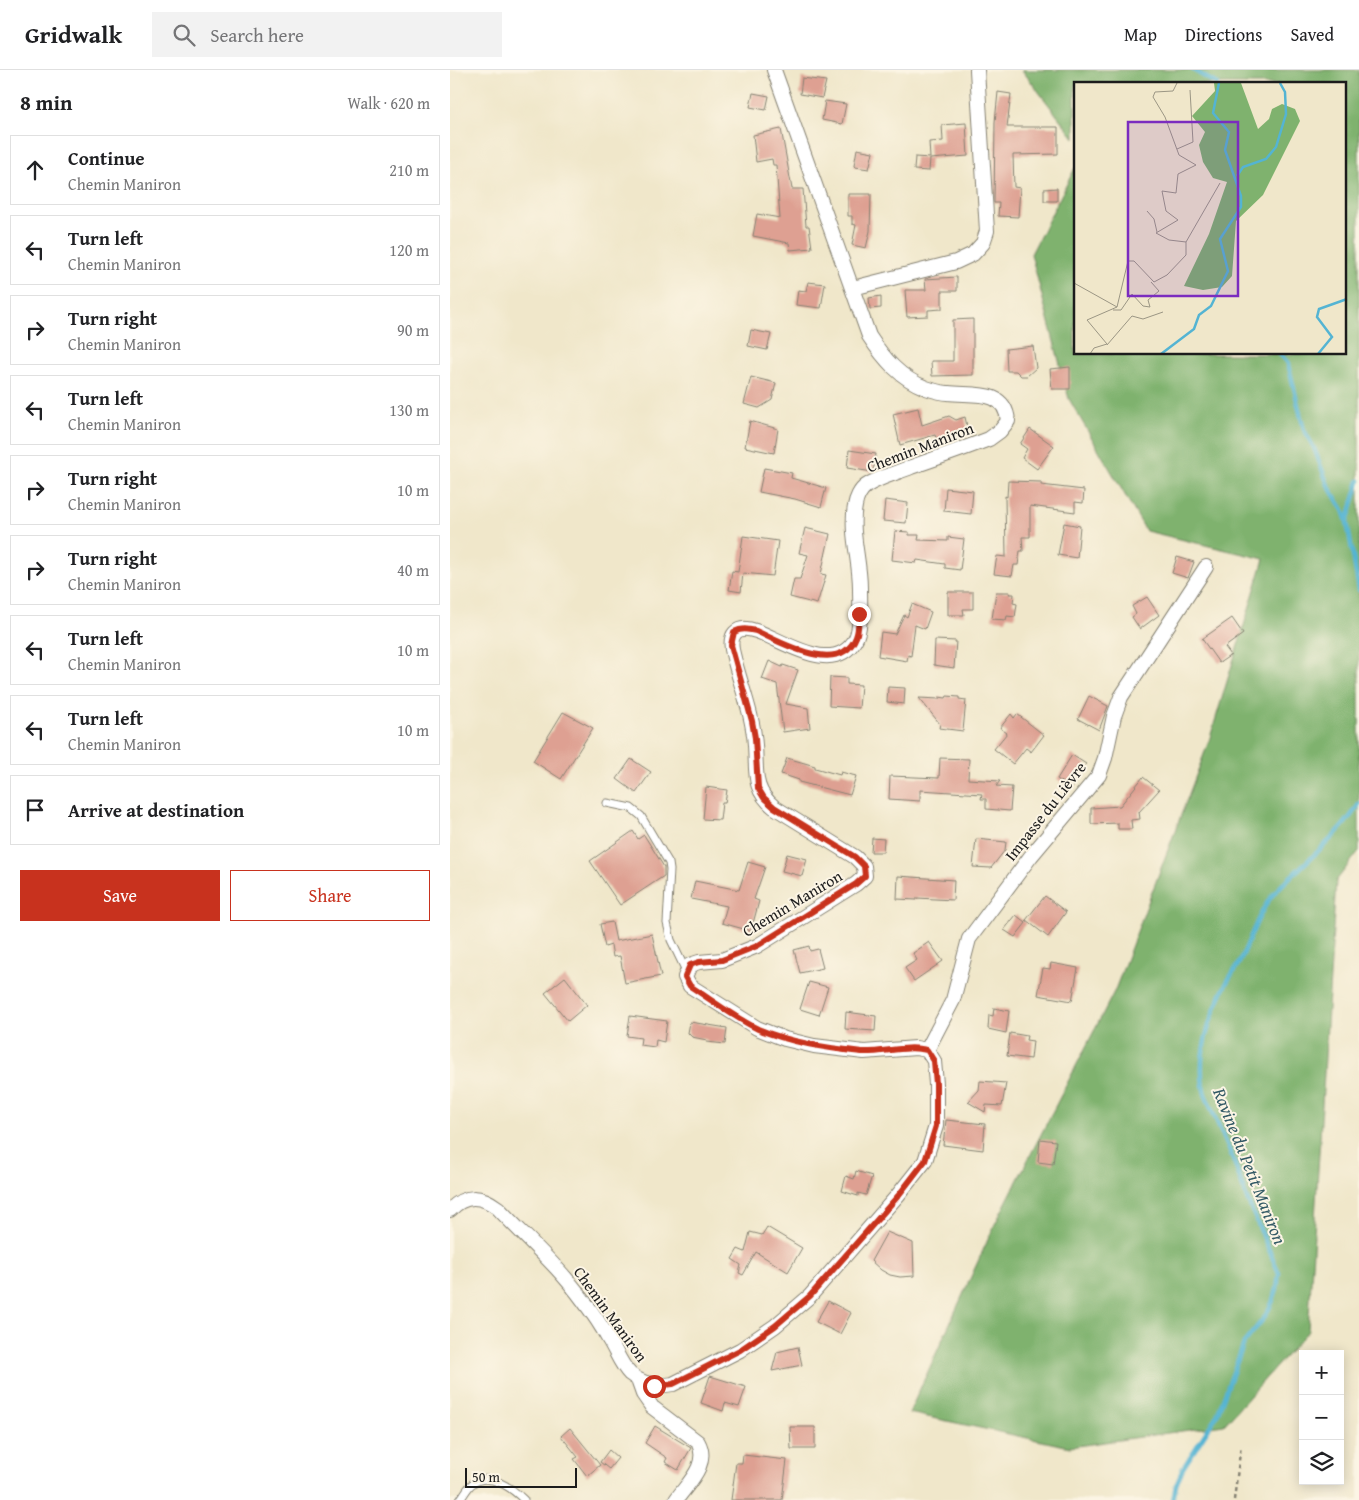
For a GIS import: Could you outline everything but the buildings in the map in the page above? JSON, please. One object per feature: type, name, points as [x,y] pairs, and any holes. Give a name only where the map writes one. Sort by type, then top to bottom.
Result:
[{"type":"street","name":"Chemin Maniron","points":[[686,971],[690,965],[699,962],[722,960],[757,946],[856,884],[865,876],[864,866],[855,857],[774,807],[764,798],[758,788],[752,721],[732,652],[734,632],[740,629],[756,631],[808,654],[831,656],[844,650],[855,640],[859,614],[860,574],[853,525],[855,504],[859,495],[865,487],[890,475],[989,439],[1000,431],[1008,421],[1007,413],[998,401],[979,394],[947,393],[926,388],[908,379],[883,358],[869,336],[774,70]]},
{"type":"street","points":[[853,288],[956,262],[973,254],[983,243],[987,231],[978,70]]},
{"type":"street","name":"Impasse du Lièvre","points":[[927,1050],[953,1000],[969,939],[1031,856],[1099,775],[1105,758],[1114,716],[1121,697],[1206,567]]},
{"type":"street","points":[[686,971],[685,977],[690,986],[757,1028],[785,1039],[814,1046],[864,1052],[916,1048],[927,1050]]},
{"type":"street","name":"Chemin Maniron","points":[[450,1210],[456,1203],[468,1198],[479,1198],[490,1202],[498,1208],[553,1265],[582,1299],[609,1339],[623,1365],[638,1380],[654,1386],[673,1384],[740,1350],[775,1326],[810,1296],[898,1196],[925,1161],[936,1126],[934,1061],[927,1050]]},
{"type":"street","points":[[638,1380],[643,1394],[652,1407],[698,1442],[702,1449],[701,1465],[676,1500]]},
{"type":"lane","points":[[607,803],[630,808],[641,816],[669,863],[667,923],[672,940],[686,971]]},
{"type":"lane","points":[[460,1500],[470,1486],[478,1480],[484,1479],[506,1485],[524,1500]]},
{"type":"path","points":[[1234,1500],[1241,1445]]},
{"type":"green space","points":[[1022,70],[1359,70],[1359,851],[1336,881],[1308,1331],[1224,1425],[1070,1447],[909,1413],[995,1224],[1115,990],[1209,741],[1264,559],[1146,531],[1069,399],[1031,254],[1074,170],[1074,355],[1346,355],[1346,82],[1074,82],[1074,138]]},
{"type":"waterway","name":"Ravine du Petit Maniron","points":[[1193,70],[1214,82]]},
{"type":"waterway","name":"Ravine du Petit Maniron","points":[[1281,355],[1288,363],[1304,430],[1314,448],[1328,485],[1343,510],[1347,522],[1359,590]]},
{"type":"waterway","points":[[1347,522],[1359,481]]},
{"type":"waterway","name":"Ravine du Petit Maniron","points":[[1173,1500],[1176,1485],[1183,1468],[1217,1415],[1244,1343],[1264,1318],[1272,1303],[1277,1289],[1279,1273],[1205,1094],[1202,1066],[1206,1037],[1220,996],[1240,961],[1265,906],[1277,890],[1341,828],[1359,804]]},
{"type":"route","points":[[654,1386],[673,1384],[740,1350],[775,1326],[810,1296],[898,1196],[925,1161],[936,1126],[934,1061],[927,1050],[916,1048],[864,1052],[814,1046],[785,1039],[757,1028],[690,986],[685,977],[690,965],[699,962],[722,960],[757,946],[856,884],[865,876],[864,866],[855,857],[774,807],[764,798],[758,788],[752,721],[731,645],[734,632],[740,629],[747,629],[756,631],[808,654],[831,656],[838,654],[855,640],[859,614]]}]
